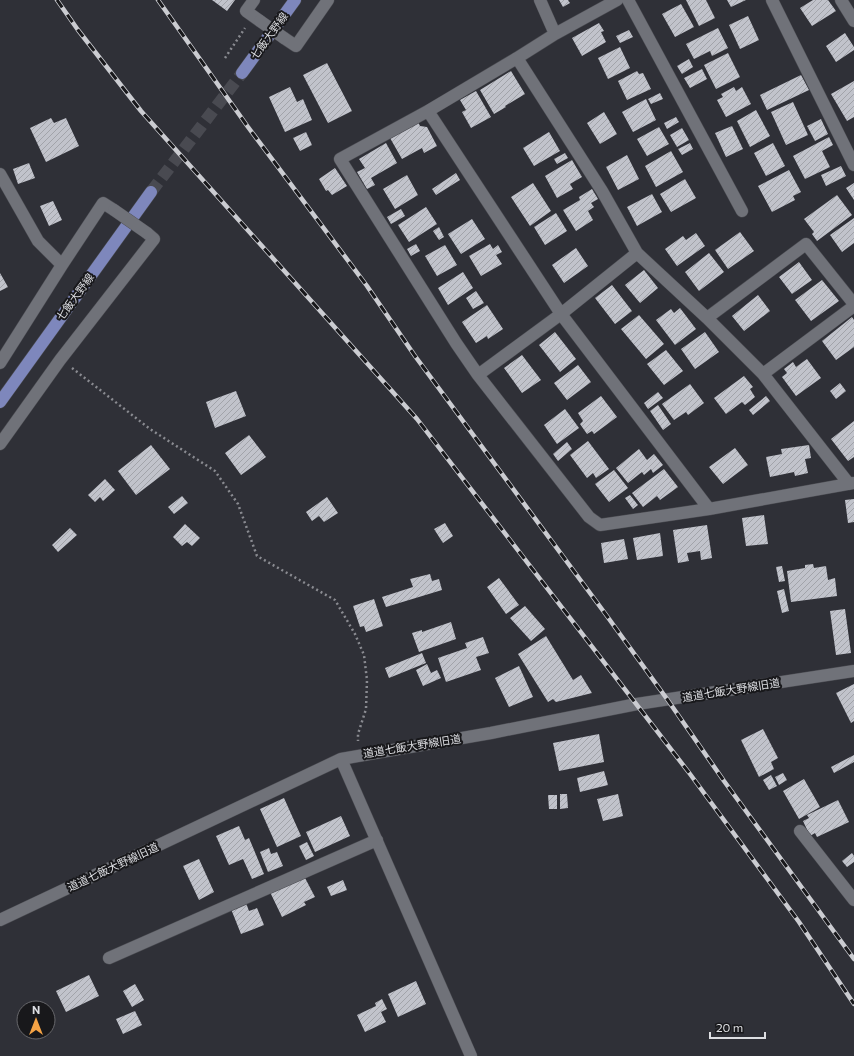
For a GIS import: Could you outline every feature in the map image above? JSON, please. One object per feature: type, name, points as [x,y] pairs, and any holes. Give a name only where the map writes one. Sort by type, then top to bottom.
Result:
[{"type":"main road","name":"七飯大野線","points":[[242,73],[295,0]]},
{"type":"main road","name":"七飯大野線","points":[[0,402],[150,192]]},
{"type":"street","points":[[254,0],[246,11],[296,46],[328,0]]},
{"type":"street","points":[[540,0],[555,34]]},
{"type":"street","points":[[517,58],[602,191],[637,253],[707,318],[763,374],[851,483],[710,509],[600,525],[589,517],[478,375],[452,337],[340,159],[428,111],[555,34],[617,0]]},
{"type":"street","points":[[628,0],[742,212]]},
{"type":"street","points":[[772,0],[854,165]]},
{"type":"street","points":[[841,0],[854,21]]},
{"type":"street","points":[[428,111],[561,314],[710,509]]},
{"type":"street","points":[[0,174],[38,241],[62,265]]},
{"type":"street","points":[[0,363],[62,265],[103,204],[114,210],[154,239],[60,360],[0,444]]},
{"type":"street","points":[[707,318],[806,244],[854,305],[763,374]]},
{"type":"street","points":[[478,375],[561,314],[637,253]]},
{"type":"street","name":"道道七飯大野線旧道","points":[[0,920],[342,758],[491,733],[637,704],[854,671]]},
{"type":"street","points":[[342,758],[471,1056]]},
{"type":"street","points":[[800,831],[854,900]]},
{"type":"street","points":[[109,958],[377,840]]},
{"type":"path","points":[[225,58],[257,18]]},
{"type":"path","points":[[60,360],[77,370],[150,428],[215,471],[238,504],[257,556],[335,600],[356,634],[364,655],[367,680],[366,709],[358,734],[358,755]]},
{"type":"building","points":[[212,0],[235,0],[227,11]]},
{"type":"building","points":[[559,0],[568,0],[570,3],[563,7]]},
{"type":"building","points":[[686,0],[706,0],[715,18],[699,26]]},
{"type":"building","points":[[727,0],[746,0],[731,7]]},
{"type":"building","points":[[813,0],[828,0],[836,11],[812,26],[800,8]]},
{"type":"building","points":[[681,4],[694,27],[675,37],[662,14]]},
{"type":"building","points":[[748,16],[759,40],[740,49],[729,25]]},
{"type":"building","points":[[599,23],[604,31],[601,32],[606,42],[582,56],[572,38]]},
{"type":"building","points":[[718,28],[728,48],[712,56],[710,51],[694,59],[686,44]]},
{"type":"building","points":[[629,30],[633,37],[620,43],[616,36]]},
{"type":"building","points":[[845,33],[854,47],[854,50],[836,62],[826,46]]},
{"type":"building","points":[[620,47],[630,68],[608,79],[598,58]]},
{"type":"building","points":[[728,53],[740,77],[716,89],[704,65]]},
{"type":"building","points":[[689,59],[693,67],[682,74],[677,66]]},
{"type":"building","points":[[327,63],[352,111],[328,123],[303,75]]},
{"type":"building","points":[[702,69],[707,79],[690,88],[684,78]]},
{"type":"building","points":[[511,71],[525,94],[494,114],[480,90]]},
{"type":"building","points":[[637,71],[639,74],[643,73],[651,89],[627,100],[618,81]]},
{"type":"building","points":[[801,75],[809,90],[767,110],[760,95]]},
{"type":"building","points":[[854,81],[854,117],[847,121],[831,94]]},
{"type":"building","points":[[290,87],[297,102],[303,99],[312,120],[285,132],[269,97]]},
{"type":"building","points":[[734,87],[736,91],[742,87],[751,104],[726,117],[717,100],[723,97],[721,94]]},
{"type":"building","points":[[476,91],[491,117],[471,128],[462,112],[466,110],[460,100]]},
{"type":"building","points":[[660,93],[663,99],[651,104],[648,99]]},
{"type":"building","points":[[646,99],[656,120],[633,132],[622,112]]},
{"type":"building","points":[[793,102],[808,135],[786,145],[771,112]]},
{"type":"building","points":[[756,110],[770,136],[750,147],[737,121]]},
{"type":"building","points":[[604,112],[617,134],[600,144],[587,123]]},
{"type":"building","points":[[676,117],[679,122],[667,129],[664,123]]},
{"type":"building","points":[[51,118],[54,123],[66,118],[79,146],[46,162],[30,128]]},
{"type":"building","points":[[821,119],[828,134],[815,141],[807,126]]},
{"type":"building","points":[[418,122],[420,126],[427,127],[437,146],[424,153],[422,148],[402,159],[390,138]]},
{"type":"building","points":[[732,126],[743,149],[726,157],[715,133]]},
{"type":"building","points":[[659,127],[669,144],[647,156],[637,139]]},
{"type":"building","points":[[682,128],[689,140],[677,147],[670,135]]},
{"type":"building","points":[[306,132],[312,145],[300,151],[293,138]]},
{"type":"building","points":[[549,132],[560,151],[534,166],[523,148]]},
{"type":"building","points":[[829,137],[833,145],[822,151],[830,167],[805,179],[793,156]]},
{"type":"building","points":[[386,143],[397,163],[371,178],[375,185],[367,189],[357,172],[365,168],[359,159]]},
{"type":"building","points":[[690,143],[693,149],[682,155],[678,149]]},
{"type":"building","points":[[773,143],[785,166],[766,176],[754,153]]},
{"type":"building","points":[[671,151],[683,172],[656,187],[645,166]]},
{"type":"building","points":[[565,153],[568,158],[557,164],[554,159]]},
{"type":"building","points":[[627,155],[639,179],[618,190],[606,167]]},
{"type":"building","points":[[572,160],[582,177],[570,184],[573,189],[557,198],[545,176]]},
{"type":"building","points":[[29,163],[35,178],[18,184],[13,169]]},
{"type":"building","points":[[841,166],[846,176],[826,186],[821,175]]},
{"type":"building","points":[[335,168],[347,186],[332,195],[328,190],[326,191],[319,179]]},
{"type":"building","points":[[789,170],[801,192],[793,196],[795,200],[772,212],[758,186]]},
{"type":"building","points":[[456,173],[460,180],[436,195],[432,189]]},
{"type":"building","points":[[407,175],[418,195],[395,209],[383,189]]},
{"type":"building","points":[[685,179],[696,198],[671,212],[660,194]]},
{"type":"building","points":[[533,183],[551,211],[530,226],[511,197]]},
{"type":"building","points":[[854,183],[854,200],[846,188]]},
{"type":"building","points":[[592,189],[598,199],[591,203],[594,207],[588,211],[593,220],[576,231],[563,210],[580,200],[579,197]]},
{"type":"building","points":[[652,194],[662,212],[637,226],[627,207]]},
{"type":"building","points":[[837,195],[852,215],[817,241],[812,234],[814,232],[804,219]]},
{"type":"building","points":[[53,201],[62,220],[49,226],[40,206]]},
{"type":"building","points":[[426,207],[437,224],[409,242],[398,225]]},
{"type":"building","points":[[401,209],[405,216],[391,224],[387,217]]},
{"type":"building","points":[[556,213],[567,231],[545,245],[534,227]]},
{"type":"building","points":[[854,218],[854,243],[842,252],[830,235]]},
{"type":"building","points":[[472,219],[485,239],[461,254],[448,234]]},
{"type":"building","points":[[439,227],[444,237],[439,240],[433,231]]},
{"type":"building","points":[[740,232],[754,251],[728,269],[715,250]]},
{"type":"building","points":[[696,233],[705,246],[677,266],[665,249],[683,236],[686,240]]},
{"type":"building","points":[[416,244],[420,251],[411,256],[407,249]]},
{"type":"building","points":[[490,244],[493,249],[498,245],[502,252],[496,255],[502,264],[481,276],[469,256]]},
{"type":"building","points":[[445,245],[457,265],[437,276],[425,256]]},
{"type":"building","points":[[576,248],[588,266],[564,283],[552,265]]},
{"type":"building","points":[[709,253],[724,272],[699,291],[685,272]]},
{"type":"building","points":[[799,262],[812,280],[792,294],[779,277]]},
{"type":"building","points":[[644,270],[658,288],[640,303],[625,285]]},
{"type":"building","points":[[463,272],[473,288],[448,305],[438,288]]},
{"type":"building","points":[[0,273],[8,287],[0,291]]},
{"type":"building","points":[[822,280],[839,301],[811,321],[795,300]]},
{"type":"building","points":[[612,285],[632,311],[615,324],[595,298]]},
{"type":"building","points":[[476,291],[484,303],[473,309],[466,298]]},
{"type":"building","points":[[758,295],[770,311],[744,331],[732,316]]},
{"type":"building","points":[[487,305],[503,329],[488,339],[487,336],[476,343],[462,322]]},
{"type":"building","points":[[680,308],[696,329],[675,345],[656,320],[671,309],[674,313]]},
{"type":"building","points":[[639,315],[664,344],[646,359],[621,329]]},
{"type":"building","points":[[852,317],[854,320],[854,347],[836,360],[822,341]]},
{"type":"building","points":[[555,332],[576,359],[560,372],[539,345]]},
{"type":"building","points":[[705,332],[719,352],[695,369],[681,349]]},
{"type":"building","points":[[666,350],[683,371],[664,385],[647,364]]},
{"type":"building","points":[[522,355],[541,380],[522,393],[504,368]]},
{"type":"building","points":[[807,359],[821,378],[796,396],[782,377],[787,373],[784,369],[793,362],[796,367]]},
{"type":"building","points":[[578,365],[591,382],[567,400],[554,383]]},
{"type":"building","points":[[744,376],[753,387],[750,389],[755,397],[745,405],[742,402],[726,414],[714,398]]},
{"type":"building","points":[[840,383],[846,391],[836,399],[830,391]]},
{"type":"building","points":[[690,384],[704,403],[688,415],[686,412],[674,420],[662,404]]},
{"type":"building","points":[[236,391],[246,416],[215,428],[206,402]]},
{"type":"building","points":[[658,392],[663,398],[648,409],[644,403]]},
{"type":"building","points":[[601,396],[617,417],[594,434],[592,431],[587,434],[580,424],[583,421],[578,413]]},
{"type":"building","points":[[766,396],[770,401],[753,415],[749,410]]},
{"type":"building","points":[[658,405],[671,424],[663,430],[650,411]]},
{"type":"building","points":[[565,409],[579,428],[557,444],[544,425]]},
{"type":"building","points":[[854,421],[854,457],[848,461],[831,439]]},
{"type":"building","points":[[249,435],[266,457],[241,475],[225,453]]},
{"type":"building","points":[[588,441],[609,469],[596,478],[593,473],[587,478],[570,455]]},
{"type":"building","points":[[567,442],[572,449],[558,461],[553,454]]},
{"type":"building","points":[[151,445],[170,469],[136,495],[118,471]]},
{"type":"building","points":[[809,445],[811,458],[805,459],[808,473],[795,476],[794,472],[770,477],[766,457],[782,454],[781,449]]},
{"type":"building","points":[[735,448],[748,465],[723,484],[709,467]]},
{"type":"building","points":[[639,449],[647,460],[654,454],[663,465],[653,473],[651,469],[644,475],[642,472],[628,483],[616,468]]},
{"type":"building","points":[[664,469],[678,487],[660,500],[657,496],[643,507],[632,493]]},
{"type":"building","points":[[614,470],[628,488],[609,502],[595,484]]},
{"type":"building","points":[[105,479],[115,490],[103,501],[100,497],[95,502],[88,495]]},
{"type":"building","points":[[630,495],[638,505],[633,509],[625,498]]},
{"type":"building","points":[[182,496],[188,503],[174,514],[168,507]]},
{"type":"building","points":[[327,497],[338,513],[324,522],[319,516],[312,521],[306,512]]},
{"type":"building","points":[[854,499],[854,522],[848,523],[845,500]]},
{"type":"building","points":[[764,515],[768,544],[746,546],[742,518]]},
{"type":"building","points":[[445,523],[453,536],[443,543],[434,529]]},
{"type":"building","points":[[185,524],[200,538],[192,546],[187,542],[182,546],[173,537]]},
{"type":"building","points":[[707,525],[712,558],[701,560],[700,551],[687,553],[689,561],[678,563],[673,530]]},
{"type":"building","points":[[70,528],[77,535],[58,552],[52,545]]},
{"type":"building","points":[[660,533],[663,556],[637,560],[633,538]]},
{"type":"building","points":[[624,539],[628,559],[604,563],[601,543]]},
{"type":"building","points":[[813,564],[814,568],[826,566],[828,580],[835,578],[837,596],[791,602],[787,571],[805,568],[805,565]]},
{"type":"building","points":[[782,566],[785,581],[779,582],[776,567]]},
{"type":"building","points":[[430,574],[432,581],[439,579],[442,590],[386,607],[382,597],[413,587],[410,579]]},
{"type":"building","points":[[499,578],[519,605],[506,614],[487,587]]},
{"type":"building","points":[[784,589],[789,611],[782,613],[777,591]]},
{"type":"building","points":[[374,599],[383,626],[366,632],[364,626],[360,627],[353,606]]},
{"type":"building","points":[[525,606],[545,629],[531,641],[510,618]]},
{"type":"building","points":[[845,609],[851,653],[836,655],[830,611]]},
{"type":"building","points":[[451,622],[456,639],[419,652],[412,633],[422,630],[422,632]]},
{"type":"building","points":[[546,636],[573,680],[581,675],[592,693],[556,702],[553,699],[548,702],[518,654]]},
{"type":"building","points":[[483,637],[489,653],[476,657],[481,670],[446,682],[438,658],[467,648],[465,643]]},
{"type":"building","points":[[422,653],[426,663],[389,678],[385,668]]},
{"type":"building","points":[[427,664],[431,673],[437,670],[441,678],[423,686],[416,670]]},
{"type":"building","points":[[519,666],[533,697],[509,707],[495,678]]},
{"type":"building","points":[[854,684],[854,721],[851,723],[836,693]]},
{"type":"building","points":[[763,729],[778,758],[771,762],[774,769],[759,777],[741,740]]},
{"type":"building","points":[[599,734],[604,762],[559,771],[553,743]]},
{"type":"building","points":[[854,755],[854,762],[834,773],[831,767]]},
{"type":"building","points":[[604,771],[608,785],[580,792],[577,778]]},
{"type":"building","points":[[783,773],[787,780],[779,785],[775,777]]},
{"type":"building","points":[[771,775],[777,786],[769,790],[763,780]]},
{"type":"building","points":[[804,779],[820,807],[799,819],[783,791]]},
{"type":"building","points":[[560,794],[567,794],[568,808],[560,809]]},
{"type":"building","points":[[618,794],[623,816],[603,821],[597,799]]},
{"type":"building","points":[[548,795],[557,795],[557,809],[549,809]]},
{"type":"building","points":[[284,798],[301,836],[277,847],[260,809]]},
{"type":"building","points":[[838,800],[849,822],[817,837],[815,833],[810,836],[803,821],[809,818],[807,815]]},
{"type":"building","points":[[341,816],[350,836],[315,852],[306,832]]},
{"type":"building","points":[[239,826],[245,840],[249,838],[264,874],[252,879],[243,859],[229,865],[216,836]]},
{"type":"building","points":[[307,842],[314,856],[306,860],[299,846]]},
{"type":"building","points":[[269,848],[271,854],[277,852],[283,866],[268,872],[260,852]]},
{"type":"building","points":[[852,853],[854,856],[854,862],[847,867],[842,861]]},
{"type":"building","points":[[199,859],[214,892],[199,900],[183,866]]},
{"type":"building","points":[[304,876],[315,897],[304,902],[306,905],[282,917],[270,892]]},
{"type":"building","points":[[343,880],[347,890],[331,896],[327,887]]},
{"type":"building","points":[[246,903],[249,911],[257,908],[264,925],[241,934],[231,909]]},
{"type":"building","points":[[89,975],[99,996],[66,1012],[56,991]]},
{"type":"building","points":[[416,981],[426,1004],[398,1017],[388,994]]},
{"type":"building","points":[[135,984],[144,1000],[132,1007],[123,991]]},
{"type":"building","points":[[382,999],[387,1009],[381,1012],[386,1022],[365,1032],[357,1015],[376,1006],[375,1003]]},
{"type":"building","points":[[135,1011],[142,1025],[123,1034],[116,1019]]},
{"type":"tunnel","points":[[151,192],[242,73]]},
{"type":"railway","points":[[57,0],[78,30],[141,111],[417,419],[690,774],[799,922],[854,1004]]},
{"type":"railway","points":[[158,0],[248,127],[367,286],[415,356],[604,612],[724,781],[854,959]]}]
